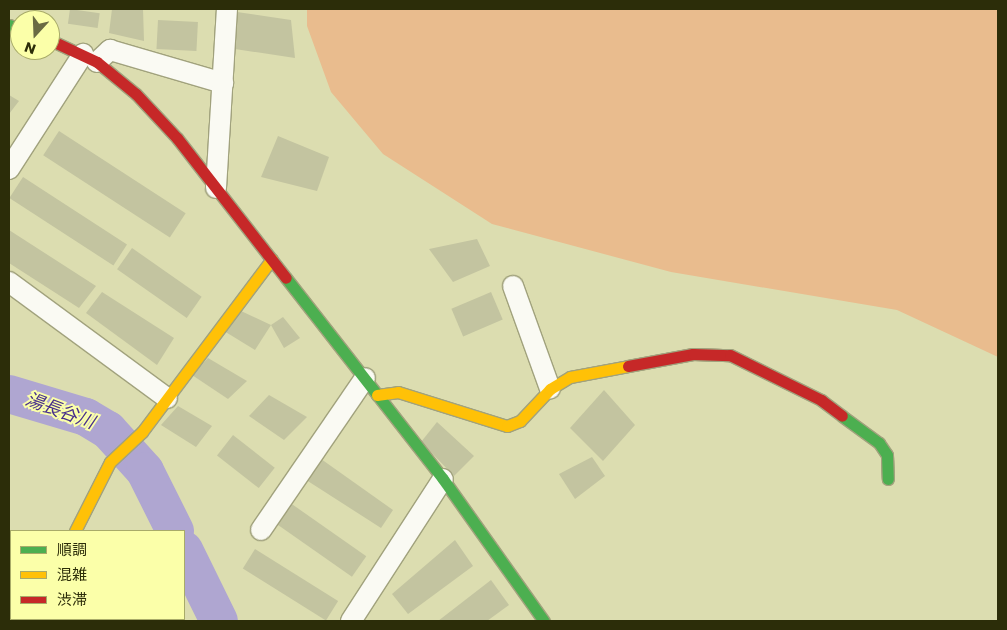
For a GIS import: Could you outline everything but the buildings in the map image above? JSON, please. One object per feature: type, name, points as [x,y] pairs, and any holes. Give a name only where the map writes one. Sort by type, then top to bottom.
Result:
[{"type":"street","points":[[216,188],[227,9]]},
{"type":"street","points":[[60,44],[90,58],[136,94],[216,188],[443,479],[544,621]]},
{"type":"street","points":[[9,169],[90,58],[110,50],[223,83]]},
{"type":"street","points":[[76,530],[110,462],[142,432],[272,259]]},
{"type":"street","points":[[9,282],[167,398]]},
{"type":"street","points":[[513,286],[550,389]]},
{"type":"street","points":[[378,394],[398,392],[507,426],[520,421],[550,389],[570,377],[606,367],[693,354],[730,355],[821,400],[879,443],[887,455],[888,479]]},
{"type":"street","points":[[261,530],[365,378]]},
{"type":"street","points":[[351,621],[443,479]]},
{"type":"shaded area","points":[[307,9],[998,9],[998,357],[897,310],[671,272],[492,224],[383,154],[331,92],[307,26]]},
{"type":"waterway","name":"湯長谷川","points":[[9,394],[86,417],[108,430],[145,471],[174,530]]},
{"type":"waterway","name":"湯長谷川","points":[[185,552],[219,621]]},
{"type":"traffic: fast","points":[[286,278],[443,479],[544,621]]},
{"type":"traffic: fast","points":[[842,416],[879,443],[887,455],[888,479]]},
{"type":"traffic: slow","points":[[76,530],[110,462],[142,432],[272,259]]},
{"type":"traffic: slow","points":[[377,395],[398,392],[507,426],[520,421],[550,389],[570,377],[628,366]]},
{"type":"traffic: jam","points":[[60,45],[97,62],[136,94],[177,138],[286,278]]},
{"type":"traffic: jam","points":[[628,366],[693,354],[730,355],[821,400],[842,416]]}]
